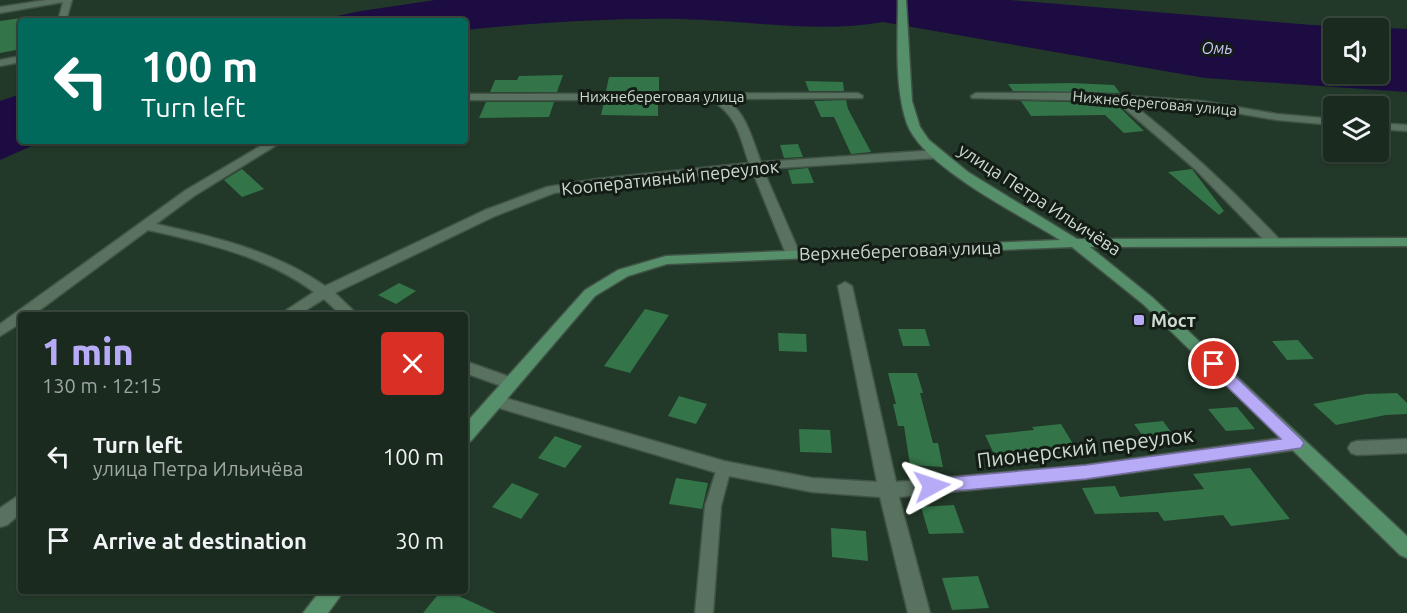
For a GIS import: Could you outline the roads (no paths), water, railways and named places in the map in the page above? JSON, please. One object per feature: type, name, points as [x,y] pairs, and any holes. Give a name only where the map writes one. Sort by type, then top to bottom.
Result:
[{"type":"main road","name":"улица Петра Ильичёва","points":[[902,0],[911,120],[924,142],[987,190],[1075,243],[1109,267],[1148,301],[1407,549]]},
{"type":"main road","name":"Верхнебереговая улица","points":[[468,432],[590,293],[623,273],[666,260],[1075,243],[1407,242]]},
{"type":"main road","points":[[314,613],[330,594]]},
{"type":"street","points":[[0,10],[29,3],[62,0]]},
{"type":"street","points":[[63,18],[68,0]]},
{"type":"street","points":[[0,63],[18,60]]},
{"type":"street","points":[[714,96],[731,108],[740,121],[793,254]]},
{"type":"street","name":"Нижнебереговая улица","points":[[468,97],[858,96]]},
{"type":"street","name":"Нижнебереговая улица","points":[[976,96],[1117,98],[1202,104],[1277,117],[1323,121]]},
{"type":"street","points":[[1117,98],[1153,125],[1247,212],[1274,242]]},
{"type":"street","points":[[1389,127],[1407,128]]},
{"type":"street","points":[[28,312],[190,193],[272,144]]},
{"type":"street","name":"Кооперативный переулок","points":[[292,312],[324,292],[490,213],[551,190],[756,166],[937,154]]},
{"type":"street","points":[[146,226],[220,243],[300,274],[347,312]]},
{"type":"street","points":[[845,286],[888,490],[919,613]]},
{"type":"street","points":[[0,331],[18,319]]},
{"type":"street","points":[[468,368],[510,383]]},
{"type":"street","name":"Пионерский переулок","points":[[495,401],[724,468],[812,485],[888,490],[1086,472],[1296,443]]},
{"type":"street","points":[[1357,448],[1407,447]]},
{"type":"street","points":[[0,519],[18,504]]},
{"type":"lane","points":[[705,613],[713,506],[724,468]]},
{"type":"water","name":"Омь","points":[[435,0],[1010,0],[1323,25],[1323,84],[1389,84],[1389,28],[1407,29],[1407,92],[1205,78],[883,22],[807,27],[705,20],[625,19],[468,30],[468,18],[327,18]]},
{"type":"water","points":[[18,95],[18,144],[36,144],[0,160],[0,101]]},
{"type":"place","name":"Мост","points":[[1139,320]]}]
